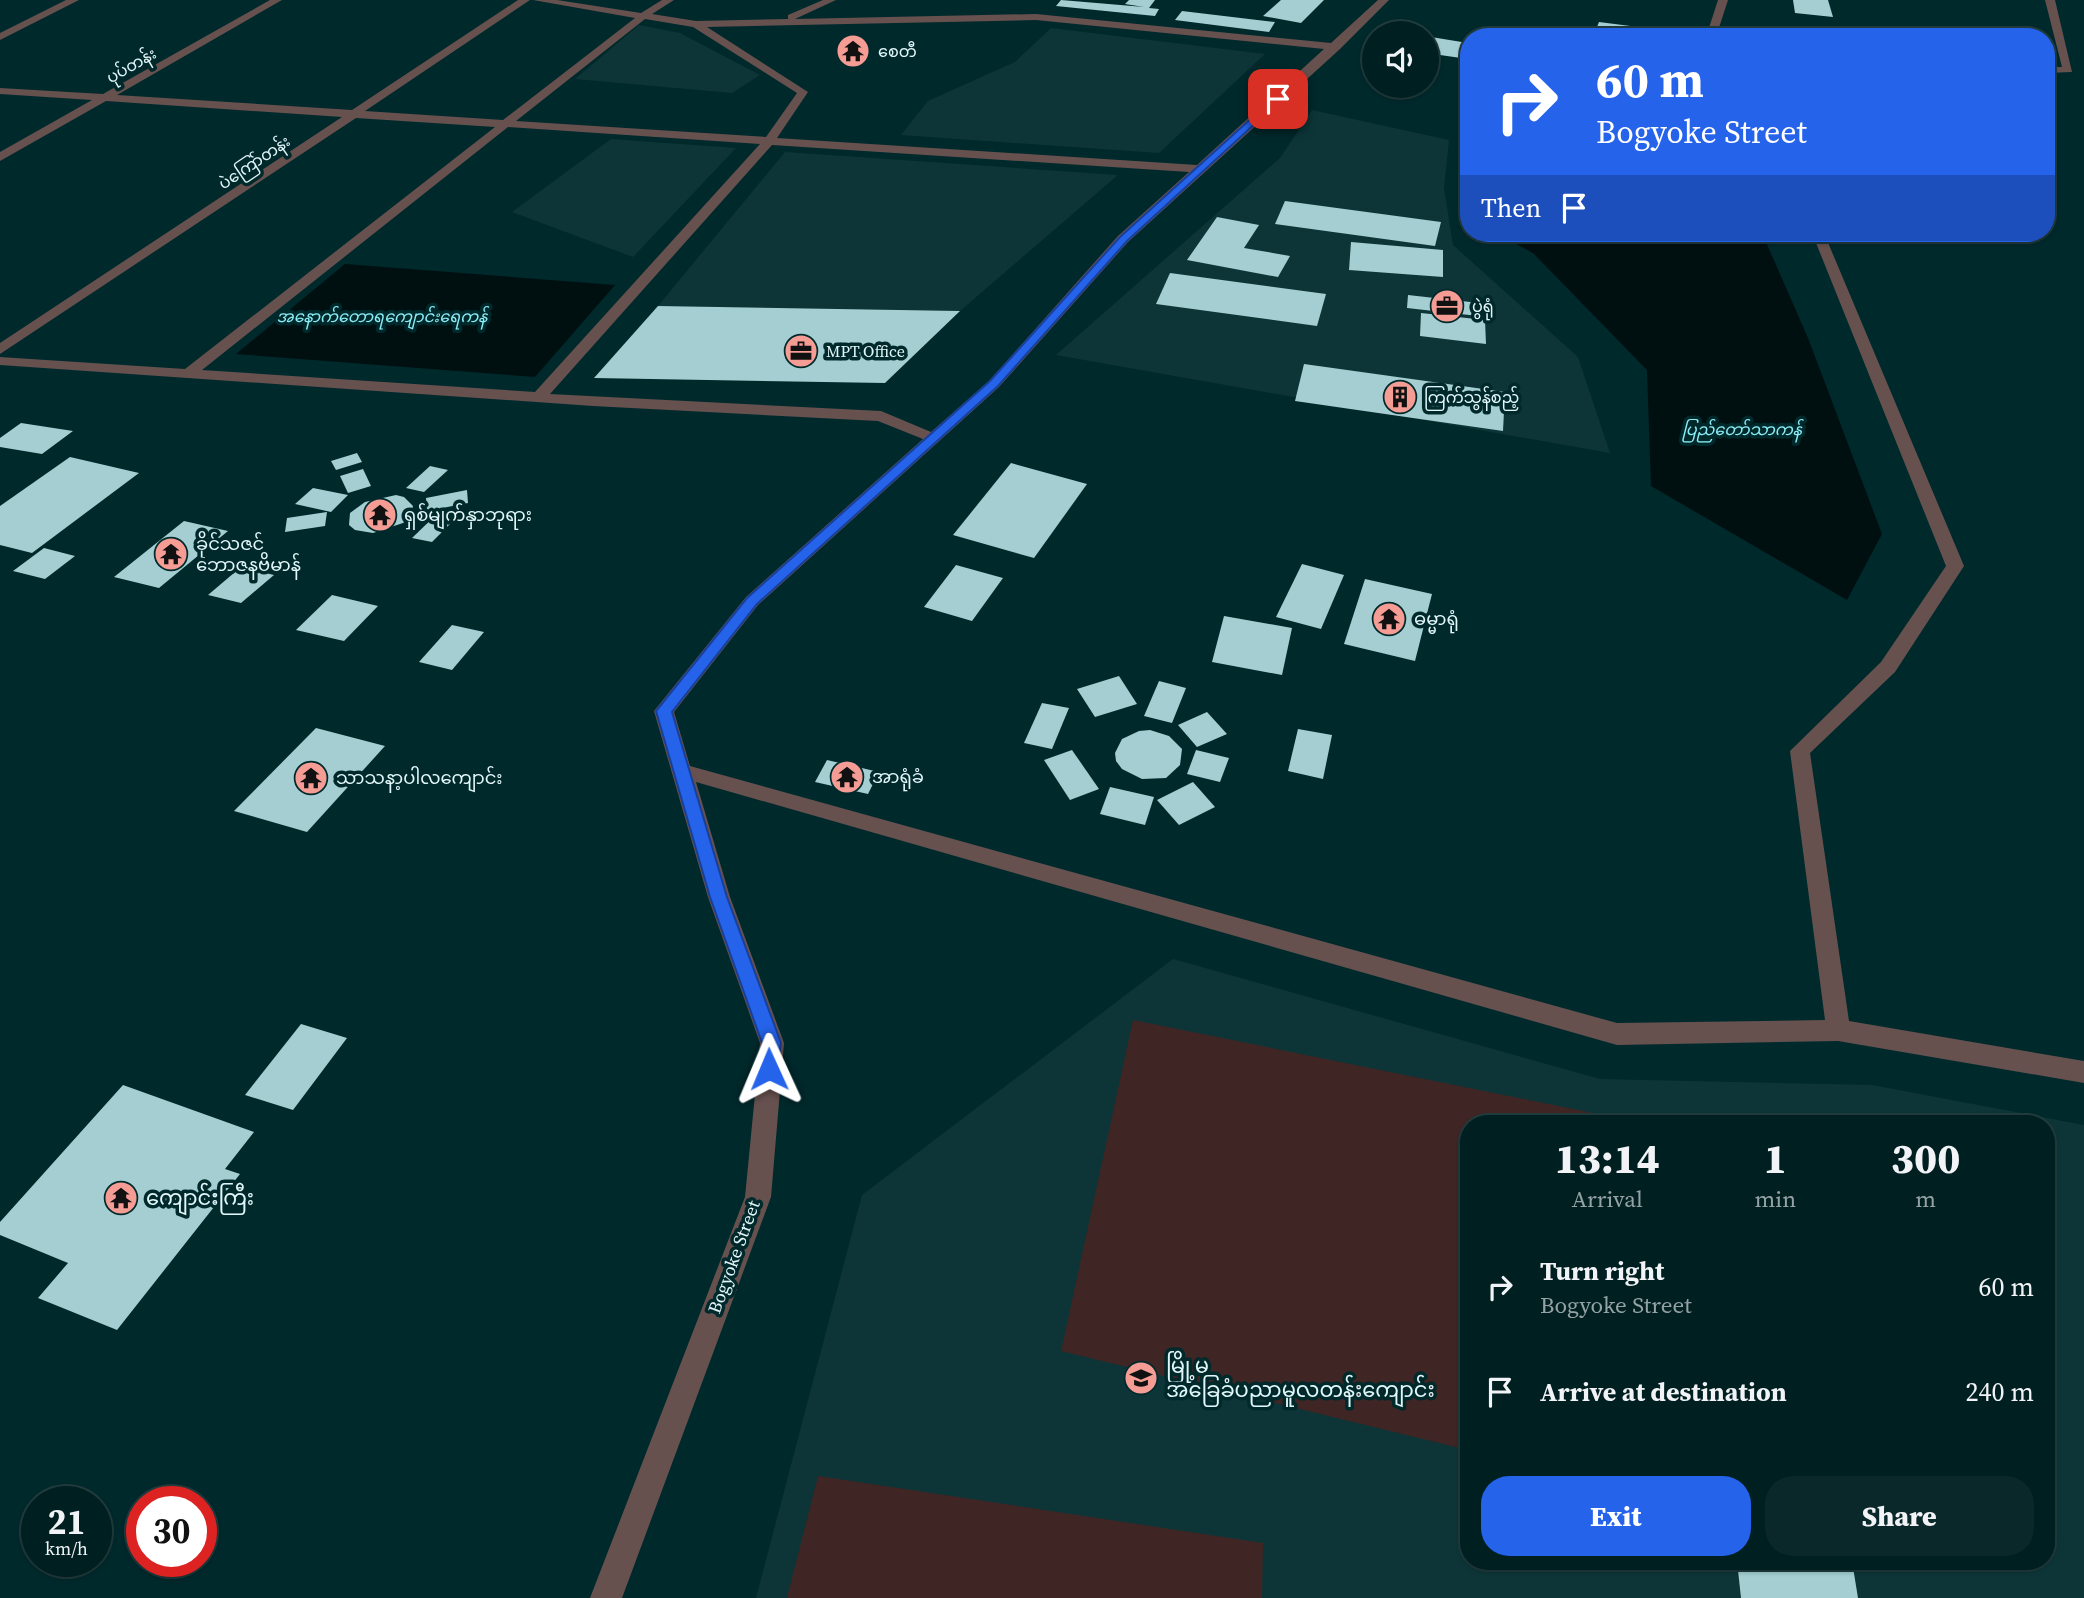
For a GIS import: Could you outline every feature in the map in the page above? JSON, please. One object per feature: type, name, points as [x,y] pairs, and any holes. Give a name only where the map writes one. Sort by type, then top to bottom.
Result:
[{"type":"street","points":[[0,37],[74,0]]},
{"type":"street","name":"ပုပ်တန်း","points":[[0,157],[277,0]]},
{"type":"street","name":"ပဲကြော်တန်း","points":[[0,349],[525,0]]},
{"type":"street","points":[[538,0],[696,24],[1040,13],[1336,47]]},
{"type":"street","points":[[188,373],[643,16],[669,0]]},
{"type":"street","points":[[777,22],[831,0]]},
{"type":"street","name":"Bogyoke Street","points":[[606,1598],[758,1196],[772,1043],[719,897],[664,711],[752,601],[994,384],[1123,239],[1336,47],[1384,0]]},
{"type":"street","points":[[1713,28],[1723,0]]},
{"type":"street","points":[[2050,0],[2068,70]]},
{"type":"street","points":[[539,397],[768,142],[803,92],[696,24]]},
{"type":"street","points":[[2055,70],[2084,71]]},
{"type":"street","points":[[0,91],[1201,169]]},
{"type":"street","points":[[1822,242],[1955,566],[1888,667],[1800,751],[1838,1030]]},
{"type":"street","points":[[0,361],[539,397],[881,416],[933,438]]},
{"type":"street","points":[[682,771],[1617,1034],[1838,1030],[2084,1072]]},
{"type":"shaded area","points":[[639,25],[680,33],[760,75],[732,93],[575,79]]},
{"type":"shaded area","points":[[1051,28],[1265,54],[1159,153],[901,135],[928,101],[1015,62]]},
{"type":"shaded area","points":[[1312,110],[1449,140],[1444,188],[1453,245],[1578,357],[1610,453],[1056,355],[1280,158]]},
{"type":"shaded area","points":[[611,139],[736,148],[633,257],[512,212]]},
{"type":"shaded area","points":[[785,152],[1118,175],[960,311],[658,306]]},
{"type":"shaded area","name":"မြို့မ အခြေခံပညာမူလတန်းကျောင်း","points":[[1173,959],[1600,1079],[1872,1085],[2031,1115],[1460,1115],[1460,1570],[2055,1570],[2055,1120],[2084,1125],[2084,1598],[756,1598],[862,1195]]},
{"type":"shaded area","points":[[1133,1020],[1593,1113],[1460,1115],[1460,1448],[1061,1351]]},
{"type":"shaded area","points":[[818,1476],[1263,1543],[1262,1598],[787,1598]]},
{"type":"water","name":"ပြည်တော်သာကန်","points":[[1512,242],[1766,242],[1808,338],[1882,534],[1847,600],[1651,486],[1647,370],[1533,253]]},
{"type":"water","name":"အနောက်တောရကျောင်းရေကန်","points":[[345,264],[615,285],[535,377],[236,354]]},
{"type":"building","points":[[1061,0],[1144,7],[1125,4],[1129,0],[1155,0],[1149,8],[1159,9],[1155,16],[1056,6]]},
{"type":"building","points":[[1281,0],[1324,0],[1301,23],[1263,16]]},
{"type":"building","points":[[1793,0],[1828,0],[1833,17],[1795,13]]},
{"type":"building","points":[[1182,11],[1275,22],[1269,32],[1175,20]]},
{"type":"building","points":[[1599,22],[1646,28],[1597,28]]},
{"type":"building","points":[[1439,38],[1460,42],[1460,58],[1439,55]]},
{"type":"building","points":[[1285,201],[1441,222],[1435,246],[1275,224]]},
{"type":"building","points":[[1217,217],[1259,225],[1244,248],[1290,256],[1278,277],[1187,260]]},
{"type":"building","points":[[1351,242],[1443,250],[1443,277],[1349,270]]},
{"type":"building","points":[[1170,273],[1326,294],[1317,326],[1156,304]]},
{"type":"building","name":"ပွဲရုံ","points":[[1408,295],[1488,304],[1487,317],[1407,308]]},
{"type":"building","points":[[658,306],[960,311],[885,383],[594,378]]},
{"type":"building","points":[[1421,313],[1485,320],[1486,344],[1420,336]]},
{"type":"building","name":"ကြက်သွန်စည့်","points":[[1304,364],[1505,392],[1503,431],[1295,401]]},
{"type":"building","points":[[21,423],[73,431],[42,454],[0,447],[0,438]]},
{"type":"building","points":[[357,453],[362,462],[336,470],[331,461]]},
{"type":"building","points":[[70,457],[139,473],[32,553],[0,545],[0,506]]},
{"type":"building","points":[[1011,463],[1087,484],[1034,558],[953,535]]},
{"type":"building","points":[[430,466],[448,470],[424,492],[406,488]]},
{"type":"building","points":[[363,469],[371,486],[348,493],[340,476]]},
{"type":"building","points":[[313,488],[348,495],[331,512],[295,504]]},
{"type":"building","points":[[467,490],[468,503],[427,511],[426,498]]},
{"type":"building","name":"ရှစ်မျက်နှာဘုရား","points":[[396,495],[404,497],[413,506],[410,518],[403,523],[373,533],[355,530],[349,525],[350,513],[365,502]]},
{"type":"building","points":[[441,510],[460,514],[432,542],[412,538]]},
{"type":"building","points":[[327,512],[325,526],[285,532],[287,518]]},
{"type":"building","name":"ခိုင်သဇင် ဘောဇနဗိမာန်","points":[[184,521],[228,531],[159,588],[114,577]]},
{"type":"building","points":[[44,548],[75,556],[45,579],[13,571]]},
{"type":"building","points":[[1302,564],[1344,575],[1321,629],[1276,617]]},
{"type":"building","points":[[956,565],[1003,578],[972,621],[924,607]]},
{"type":"building","points":[[241,567],[274,575],[241,603],[208,595]]},
{"type":"building","name":"ဓမ္မာရုံ","points":[[1365,579],[1432,594],[1415,661],[1344,644]]},
{"type":"building","points":[[332,595],[378,606],[344,641],[296,630]]},
{"type":"building","points":[[1224,616],[1292,628],[1282,675],[1212,662]]},
{"type":"building","points":[[452,625],[484,632],[452,670],[419,662]]},
{"type":"building","points":[[1119,676],[1137,704],[1095,717],[1077,689]]},
{"type":"building","points":[[1159,681],[1186,688],[1172,723],[1144,716]]},
{"type":"building","points":[[1042,703],[1069,708],[1052,749],[1024,743]]},
{"type":"building","points":[[1207,712],[1227,734],[1197,747],[1178,725]]},
{"type":"building","name":"သာသနာ့ပါလကျောင်း","points":[[316,728],[385,746],[307,832],[234,811]]},
{"type":"building","points":[[1298,729],[1332,735],[1323,779],[1288,771]]},
{"type":"building","points":[[1150,730],[1169,736],[1182,749],[1180,765],[1166,778],[1142,779],[1122,769],[1116,761],[1115,753],[1122,739],[1139,731]]},
{"type":"building","points":[[1072,750],[1099,789],[1070,800],[1044,760]]},
{"type":"building","points":[[1196,750],[1229,758],[1220,782],[1187,774]]},
{"type":"building","name":"အာရုံခံ","points":[[827,760],[879,772],[868,794],[815,782]]},
{"type":"building","points":[[1193,782],[1215,807],[1179,825],[1157,800]]},
{"type":"building","points":[[1110,787],[1154,797],[1145,825],[1100,814]]},
{"type":"building","points":[[301,1024],[347,1038],[293,1110],[245,1095]]},
{"type":"building","name":"ကျောင်းကြီး","points":[[123,1085],[254,1132],[225,1169],[240,1174],[117,1330],[38,1298],[68,1263],[0,1235],[0,1222]]},
{"type":"building","points":[[1738,1570],[1853,1570],[1858,1598],[1741,1598]]},
{"type":"place","name":"စေတီ","points":[[853,51]]},
{"type":"place","name":"ပွဲရုံ","points":[[1447,306]]},
{"type":"place","name":"MPT Office","points":[[801,351]]},
{"type":"place","name":"ကြက်သွန်စည့်","points":[[1400,397]]},
{"type":"place","name":"ရှစ်မျက်နှာဘုရား","points":[[380,515]]},
{"type":"place","name":"ခိုင်သဇင် ဘောဇနဗိမာန်","points":[[171,554]]},
{"type":"place","name":"ဓမ္မာရုံ","points":[[1389,619]]},
{"type":"place","name":"အာရုံခံ","points":[[847,777]]},
{"type":"place","name":"သာသနာ့ပါလကျောင်း","points":[[311,778]]},
{"type":"place","name":"ကျောင်းကြီး","points":[[121,1198]]},
{"type":"place","name":"မြို့မ အခြေခံပညာမူလတန်းကျောင်း","points":[[1141,1378]]},
{"type":"route","points":[[769,1069],[772,1043],[719,897],[664,711],[752,601],[994,384],[1123,239],[1278,99]]}]
